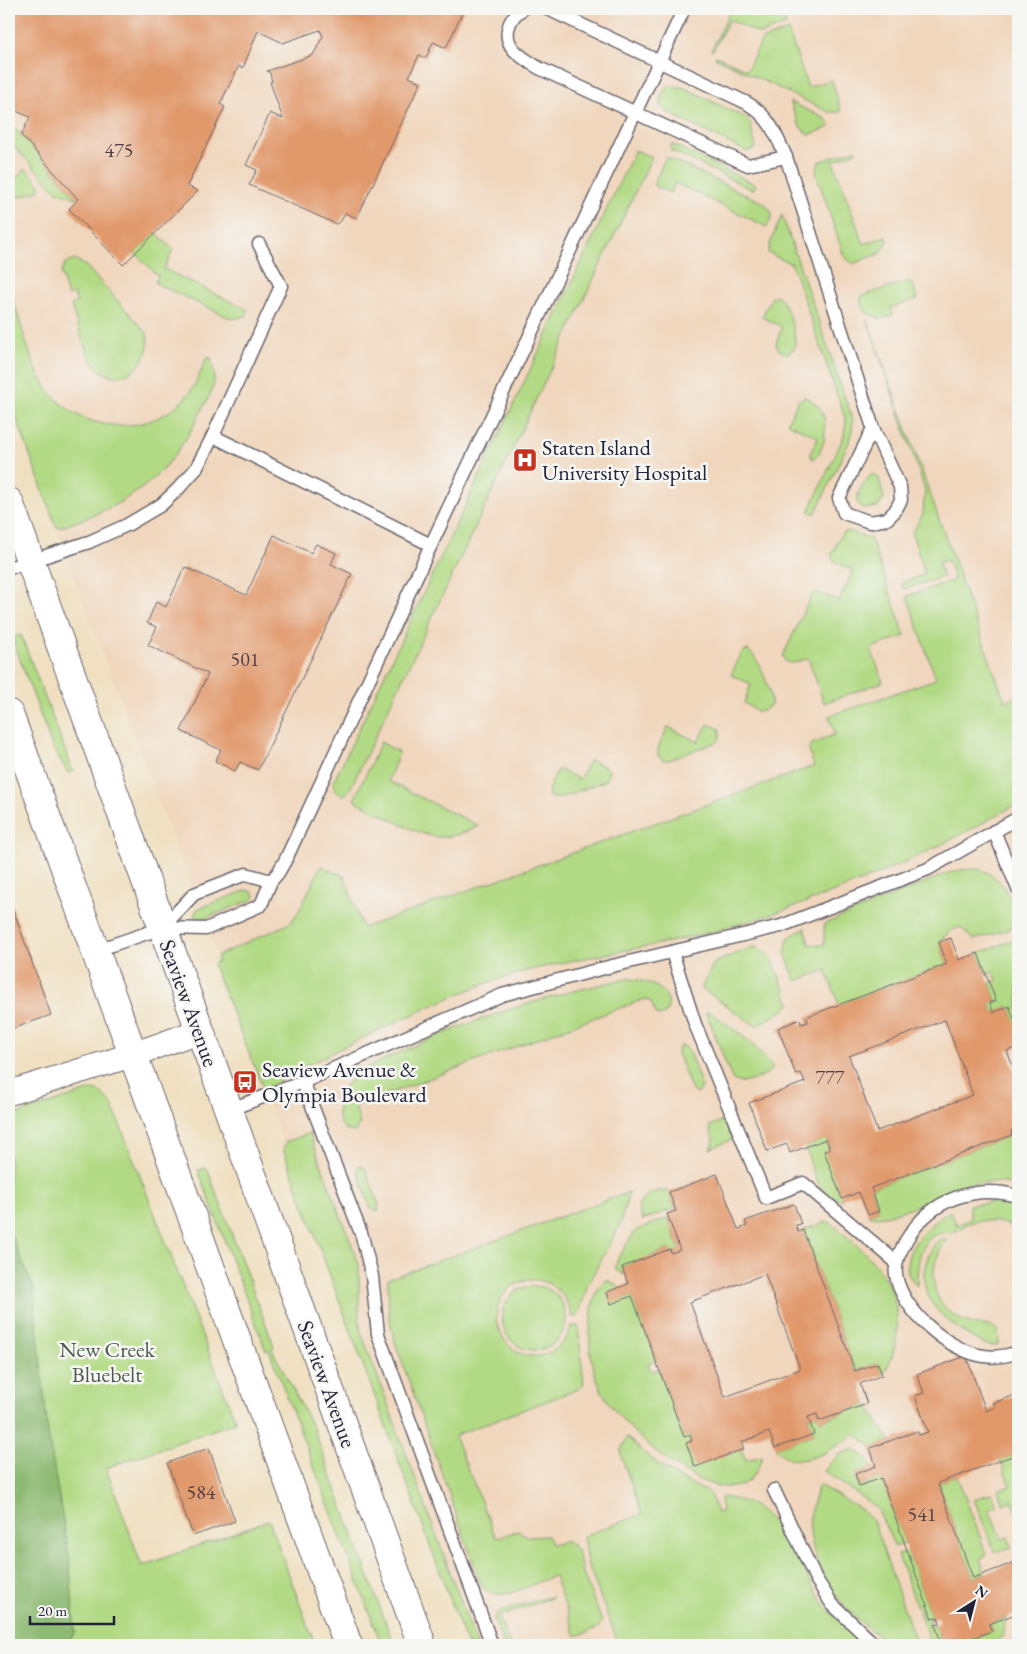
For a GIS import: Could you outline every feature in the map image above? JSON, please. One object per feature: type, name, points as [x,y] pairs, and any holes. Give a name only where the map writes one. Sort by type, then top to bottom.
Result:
[{"type":"street","name":"Seaview Avenue","points":[[9,502],[20,565],[162,928],[422,1645]]},
{"type":"street","points":[[9,714],[348,1645]]},
{"type":"street","points":[[9,1093],[132,1055],[199,1031]]},
{"type":"lane","points":[[523,9],[512,18],[507,31],[508,42],[515,52],[539,68],[748,165],[786,157]]},
{"type":"lane","points":[[548,9],[747,102],[761,111],[771,125],[786,157],[873,428],[900,487],[901,500],[895,511],[886,519],[870,522],[844,513],[839,498],[873,428]]},
{"type":"lane","points":[[94,951],[162,928],[206,929],[261,905],[271,881],[286,859],[431,545],[684,9]]},
{"type":"lane","points":[[20,565],[89,542],[127,525],[161,505],[196,469],[213,436],[281,286],[259,244]]},
{"type":"lane","points":[[213,436],[431,545]]},
{"type":"lane","points":[[228,1110],[303,1082],[502,995],[781,926],[928,869],[1018,818]]},
{"type":"lane","points":[[994,831],[1018,889]]},
{"type":"lane","points":[[162,928],[194,894],[246,874],[271,881]]},
{"type":"lane","points":[[672,952],[696,1024],[766,1198],[803,1183],[896,1262]]},
{"type":"lane","points":[[303,1082],[362,1236],[372,1276],[378,1334],[492,1645]]},
{"type":"lane","points":[[1018,1196],[999,1190],[978,1191],[941,1204],[927,1213],[914,1228],[896,1262],[899,1287],[921,1320],[941,1338],[962,1349],[982,1356],[1001,1357],[1018,1352]]},
{"type":"lane","points":[[774,1490],[816,1580],[832,1604],[875,1645]]},
{"type":"shaded area","points":[[9,9],[1018,9],[1018,1645],[467,1645],[283,1149],[281,1135],[213,965],[218,959],[70,566],[9,397]]},
{"type":"green space","points":[[731,9],[780,9],[786,25],[760,34],[729,20],[714,49],[711,51]]},
{"type":"green space","points":[[788,30],[808,87],[832,80],[841,112],[829,112],[714,57],[717,56],[747,70],[762,40]]},
{"type":"green space","points":[[670,86],[685,88],[746,118],[750,123],[756,148],[747,152],[668,113],[662,106],[661,99],[666,89]]},
{"type":"green space","points":[[790,102],[826,119],[830,127],[809,135],[800,127]]},
{"type":"green space","points":[[12,125],[77,198],[56,191],[9,141],[9,129]]},
{"type":"green space","points":[[672,144],[756,185],[753,190],[670,150]]},
{"type":"green space","points":[[635,150],[652,157],[350,789],[344,796],[335,791],[334,781]]},
{"type":"green space","points":[[857,150],[833,161],[859,232],[864,244],[886,236],[888,241],[881,253],[853,264],[844,256],[816,173],[819,162]]},
{"type":"green space","points":[[666,157],[764,203],[773,214],[767,227],[675,183],[670,193],[653,185]]},
{"type":"green space","points":[[26,169],[40,184],[39,191],[11,199],[9,184]]},
{"type":"green space","points":[[782,215],[853,421],[851,438],[815,514],[809,511],[844,436],[846,421],[792,264],[768,253]]},
{"type":"green space","points":[[156,232],[173,250],[164,269],[248,310],[246,316],[232,319],[155,283],[158,276],[135,253]]},
{"type":"green space","points":[[76,260],[86,266],[147,333],[148,345],[146,355],[133,371],[124,375],[114,376],[105,373],[96,366],[88,353],[71,305],[77,302],[74,294],[68,296],[61,273],[65,263]]},
{"type":"green space","points":[[909,281],[918,299],[891,308],[893,315],[882,319],[865,312],[861,303],[861,296]]},
{"type":"green space","points":[[9,286],[29,350],[45,385],[58,401],[75,413],[93,421],[112,425],[132,425],[152,420],[170,411],[190,393],[207,357],[211,358],[214,372],[212,390],[185,441],[172,459],[142,488],[125,499],[62,527],[57,527],[55,524],[9,397]]},
{"type":"green space","points":[[776,295],[784,303],[795,337],[794,349],[787,354],[779,350],[776,344],[782,327],[762,317],[772,297]]},
{"type":"green space","points":[[867,319],[1005,701],[1018,696],[1018,803],[980,825],[902,864],[779,912],[695,936],[555,964],[481,985],[401,1020],[296,1071],[291,1066],[283,1072],[286,1077],[264,1090],[213,965],[218,961],[217,956],[290,923],[299,911],[321,866],[344,876],[363,928],[814,766],[809,751],[810,745],[835,734],[829,716],[936,679],[907,596],[954,580],[948,560],[938,563],[943,577],[904,589],[902,583],[925,574],[912,533],[923,514],[925,490]]},
{"type":"green space","points":[[805,397],[814,402],[821,410],[825,422],[821,450],[813,459],[810,454],[818,437],[787,423],[798,401]]},
{"type":"green space","points":[[874,474],[879,478],[884,498],[878,507],[864,509],[858,504],[858,496],[866,481]]},
{"type":"green space","points":[[849,531],[871,539],[905,636],[871,648],[883,682],[824,703],[808,658],[794,663],[786,662],[783,656],[812,594],[817,592],[839,601],[853,571],[834,561],[831,555],[842,533]]},
{"type":"green space","points":[[21,635],[73,771],[68,773],[52,746],[12,638]]},
{"type":"green space","points":[[747,650],[760,666],[769,692],[771,705],[763,711],[757,711],[744,703],[751,684],[731,675],[742,652]]},
{"type":"green space","points":[[708,724],[720,729],[720,738],[717,742],[669,760],[664,760],[658,756],[658,748],[668,727],[698,742]]},
{"type":"green space","points":[[381,742],[399,753],[388,781],[479,826],[452,836],[434,836],[411,829],[354,800]]},
{"type":"green space","points":[[590,760],[609,770],[607,780],[558,799],[549,797],[549,788],[558,769],[579,779]]},
{"type":"green space","points":[[979,869],[987,872],[1000,882],[1008,894],[1018,918],[1010,929],[974,940],[960,927],[950,931],[939,942],[947,964],[839,1005],[826,970],[796,981],[785,953],[788,938],[805,928],[809,944],[824,945],[824,924],[948,873]]},
{"type":"green space","points":[[247,890],[253,892],[255,897],[252,900],[200,920],[194,916],[197,909]]},
{"type":"green space","points":[[1018,939],[1018,1029],[1009,1006],[993,1013],[990,1003],[996,1001],[990,983],[997,980],[994,972],[987,975],[978,953]]},
{"type":"green space","points":[[752,947],[760,948],[773,960],[790,1004],[786,1009],[756,1026],[701,988],[714,963]]},
{"type":"green space","points":[[626,979],[641,981],[658,987],[668,999],[665,1014],[657,1016],[651,1002],[645,999],[355,1106],[360,1124],[355,1132],[346,1130],[338,1119],[339,1099],[345,1086],[350,1080],[372,1066],[430,1039],[485,1018],[569,992]]},
{"type":"green space","points":[[706,1012],[710,1012],[751,1043],[772,1066],[772,1070],[747,1082],[732,1079]]},
{"type":"green space","points":[[682,1045],[688,1049],[702,1087],[698,1094],[692,1091],[677,1053]]},
{"type":"green space","name":"New Creek Bluebelt","points":[[91,1090],[99,1091],[111,1102],[236,1422],[106,1468],[142,1566],[269,1520],[315,1645],[9,1645],[9,1117]]},
{"type":"green space","points":[[725,1120],[732,1135],[731,1140],[710,1149],[714,1143],[709,1126]]},
{"type":"green space","points":[[309,1133],[359,1264],[359,1318],[361,1332],[477,1645],[467,1645],[283,1149],[286,1142]]},
{"type":"green space","points":[[1012,1135],[1018,1147],[1018,1185],[992,1182],[972,1183],[888,1215],[876,1217],[868,1215],[879,1211],[871,1188]]},
{"type":"green space","points":[[826,1139],[842,1199],[833,1198],[821,1188],[813,1172],[806,1147]]},
{"type":"green space","points":[[360,1165],[365,1168],[379,1205],[378,1212],[371,1209],[357,1169]]},
{"type":"green space","points":[[207,1168],[274,1346],[272,1349],[314,1430],[394,1645],[382,1645],[269,1350],[266,1351],[198,1170]]},
{"type":"green space","points":[[668,1190],[675,1209],[642,1220],[638,1208],[643,1199],[654,1192]]},
{"type":"green space","points":[[629,1192],[620,1225],[588,1284],[578,1317],[572,1317],[569,1307],[558,1290],[542,1281],[532,1280],[523,1281],[513,1286],[502,1298],[497,1311],[498,1325],[503,1338],[512,1348],[525,1355],[539,1356],[554,1350],[565,1340],[571,1326],[578,1326],[584,1384],[579,1389],[458,1434],[455,1438],[496,1538],[518,1531],[529,1537],[547,1536],[552,1545],[567,1541],[576,1548],[583,1574],[602,1621],[598,1628],[576,1636],[554,1576],[517,1591],[507,1593],[489,1592],[482,1587],[395,1342],[389,1317],[388,1279]]},
{"type":"green space","points":[[994,1202],[1018,1209],[1018,1229],[1007,1224],[983,1221],[968,1224],[953,1233],[942,1233],[933,1236],[927,1241],[920,1257],[917,1286],[910,1278],[907,1263],[914,1245],[920,1236],[950,1211],[957,1225],[971,1219],[969,1205]]},
{"type":"green space","points":[[668,1218],[680,1250],[671,1253],[669,1249],[622,1267],[624,1275],[615,1269],[618,1258],[636,1230]]},
{"type":"green space","points":[[828,1221],[867,1255],[887,1282],[893,1297],[897,1314],[897,1332],[894,1349],[882,1375],[878,1363],[855,1371],[803,1230]]},
{"type":"green space","points":[[9,1231],[33,1285],[48,1433],[69,1555],[75,1633],[66,1645],[9,1645]]},
{"type":"green space","points":[[942,1239],[947,1239],[940,1251],[934,1275],[938,1297],[954,1316],[967,1322],[990,1326],[997,1330],[999,1340],[997,1346],[976,1340],[955,1326],[938,1310],[926,1292],[924,1270],[932,1249]]},
{"type":"green space","points":[[607,1280],[621,1287],[607,1293],[611,1303],[632,1296],[656,1360],[648,1363],[651,1371],[659,1369],[684,1437],[690,1435],[692,1441],[741,1450],[746,1460],[762,1456],[750,1479],[732,1487],[709,1484],[684,1472],[636,1434],[606,1398],[594,1369],[590,1338],[593,1302],[600,1287]]},
{"type":"green space","points":[[534,1286],[546,1288],[557,1295],[564,1306],[566,1318],[564,1330],[557,1341],[546,1348],[534,1350],[522,1348],[511,1341],[504,1330],[502,1318],[504,1306],[511,1295],[522,1288]]},
{"type":"green space","points":[[867,1404],[890,1441],[873,1447],[855,1434],[815,1457],[804,1459],[784,1456],[775,1448],[814,1434],[808,1417],[817,1414],[820,1421]]},
{"type":"green space","points":[[627,1437],[666,1470],[710,1493],[717,1513],[722,1511],[720,1499],[723,1497],[748,1503],[767,1516],[785,1537],[825,1605],[866,1645],[619,1645],[587,1562],[583,1536],[642,1514],[621,1456],[621,1450]]},
{"type":"green space","points":[[853,1449],[863,1455],[873,1467],[855,1474],[859,1485],[881,1478],[905,1543],[895,1547],[877,1508],[824,1471],[838,1455]]},
{"type":"green space","points":[[1012,1456],[1018,1471],[1018,1516],[1012,1500],[1003,1504],[998,1490],[1010,1486],[1000,1460]]},
{"type":"green space","points":[[957,1476],[987,1555],[980,1559],[985,1573],[973,1578],[938,1483]]},
{"type":"green space","points":[[819,1485],[862,1510],[873,1521],[917,1645],[897,1645],[886,1642],[862,1623],[840,1601],[823,1575],[817,1561],[810,1530],[813,1501]]},
{"type":"green space","points":[[992,1493],[997,1506],[989,1509],[1001,1539],[1008,1537],[1011,1547],[995,1553],[974,1499]]},
{"type":"green space","points":[[908,1552],[932,1619],[929,1620],[931,1626],[935,1625],[942,1645],[931,1645],[898,1555]]},
{"type":"green space","points":[[553,1597],[499,1617],[510,1645],[504,1645],[494,1620],[497,1613],[540,1599]]},
{"type":"green space","points":[[1006,1618],[1002,1636],[994,1645],[953,1645],[992,1631],[989,1624]]},
{"type":"building","points":[[9,9],[464,9],[446,48],[433,42],[426,58],[419,55],[409,77],[421,82],[357,218],[345,213],[341,221],[336,224],[249,185],[257,170],[246,165],[270,113],[283,119],[270,82],[272,82],[270,73],[267,71],[313,55],[323,36],[320,30],[283,43],[258,31],[243,68],[239,66],[220,104],[225,107],[187,186],[198,191],[123,265],[69,209],[78,199],[21,135],[30,117],[9,108]]},
{"type":"building","points":[[274,535],[311,553],[316,544],[336,553],[331,564],[352,574],[258,770],[240,762],[235,771],[215,761],[221,750],[181,731],[208,674],[148,645],[157,627],[147,623],[156,602],[166,607],[185,567],[246,595]]},
{"type":"building","points":[[9,898],[51,1015],[9,1030]]},
{"type":"building","points":[[951,938],[959,960],[978,953],[996,1001],[990,1003],[993,1013],[1009,1006],[1018,1029],[1018,1047],[1007,1051],[1018,1080],[1018,1128],[1011,1131],[1012,1135],[871,1188],[879,1211],[868,1215],[859,1192],[842,1199],[824,1151],[830,1149],[826,1139],[790,1153],[787,1144],[767,1151],[749,1103],[805,1082],[801,1073],[796,1075],[778,1028],[800,1019],[801,1024],[808,1022],[806,1017],[947,964],[939,942]],"holes":[[[945,1020],[973,1095],[877,1131],[849,1056]]]},
{"type":"building","points":[[717,1174],[738,1229],[747,1226],[745,1221],[794,1204],[801,1224],[796,1225],[798,1232],[803,1230],[855,1371],[878,1363],[882,1375],[860,1384],[867,1404],[819,1421],[817,1414],[808,1417],[814,1434],[775,1448],[769,1432],[741,1442],[744,1449],[695,1467],[686,1443],[692,1441],[690,1435],[684,1437],[632,1296],[611,1304],[607,1292],[628,1284],[622,1267],[670,1249],[671,1253],[680,1250],[667,1214],[676,1211],[669,1192]],"holes":[[[765,1274],[800,1369],[725,1397],[690,1302]]]},
{"type":"building","points":[[966,1356],[986,1411],[995,1407],[993,1403],[1018,1394],[1018,1471],[1012,1456],[938,1483],[973,1578],[1018,1561],[1018,1613],[989,1624],[992,1631],[953,1645],[942,1645],[935,1625],[940,1623],[938,1617],[932,1619],[881,1478],[859,1486],[855,1474],[876,1466],[870,1448],[917,1431],[919,1435],[928,1432],[915,1396],[924,1393],[917,1374]]},
{"type":"building","points":[[209,1448],[235,1521],[193,1536],[167,1463]]},
{"type":"place","name":"Staten Island University Hospital","points":[[525,460]]},
{"type":"place","name":"Seaview Avenue & Olympia Boulevard","points":[[245,1082]]}]
